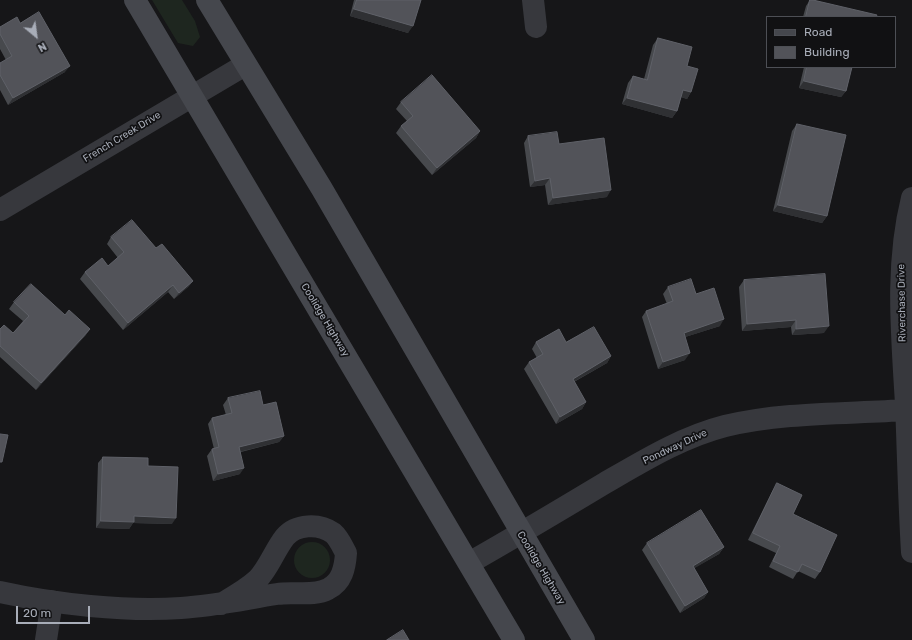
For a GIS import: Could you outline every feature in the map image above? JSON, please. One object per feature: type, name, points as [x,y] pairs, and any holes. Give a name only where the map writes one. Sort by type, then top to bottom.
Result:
[{"type":"main road","name":"Coolidge Highway","points":[[135,0],[514,640]]},
{"type":"main road","name":"Coolidge Highway","points":[[207,0],[245,65],[322,189],[521,534],[584,640]]},
{"type":"street","points":[[533,0],[536,27]]},
{"type":"street","name":"French Creek Drive","points":[[0,210],[245,65]]},
{"type":"street","name":"Riverchase Drive","points":[[912,198],[907,216],[901,265],[901,313],[912,552]]},
{"type":"street","name":"Pondway Drive","points":[[469,564],[628,470],[669,448],[710,431],[752,420],[801,415],[906,410]]},
{"type":"street","points":[[0,592],[52,601],[114,608],[179,608],[221,604],[279,594],[318,593],[328,589],[338,582],[343,574],[346,553],[333,533],[324,528],[313,526],[292,531],[286,537],[272,560],[256,580],[221,604]]},
{"type":"street","points":[[46,640],[52,601]]},
{"type":"shaded area","points":[[152,0],[182,0],[195,21],[200,37],[193,46],[178,43]]},
{"type":"shaded area","points":[[316,542],[325,547],[329,553],[329,567],[325,573],[316,578],[308,578],[299,573],[295,567],[294,556],[299,547],[305,543]]},
{"type":"building","points":[[357,0],[421,0],[413,26],[354,9]]},
{"type":"building","points":[[810,0],[877,15],[876,16],[806,16]]},
{"type":"building","points":[[39,12],[70,66],[13,98],[0,75],[0,63],[12,56],[0,34],[0,27],[17,17],[20,23]]},
{"type":"building","points":[[658,38],[692,47],[687,66],[698,69],[691,92],[683,90],[677,111],[627,98],[633,76],[647,80]]},
{"type":"building","points":[[807,68],[852,68],[846,91],[804,81]]},
{"type":"building","points":[[432,75],[480,131],[437,168],[401,126],[413,116],[401,102]]},
{"type":"building","points":[[797,124],[846,135],[827,216],[778,205]]},
{"type":"building","points":[[557,132],[559,144],[604,138],[611,190],[553,198],[550,178],[535,181],[528,136]]},
{"type":"building","points":[[132,220],[156,248],[162,244],[193,281],[179,293],[173,285],[128,323],[85,272],[102,258],[108,266],[124,252],[111,237]]},
{"type":"building","points":[[825,274],[829,326],[796,329],[796,320],[747,324],[744,280]]},
{"type":"building","points":[[691,279],[696,294],[714,288],[724,319],[684,333],[690,353],[663,362],[646,311],[673,301],[668,287]]},
{"type":"building","points":[[31,284],[65,315],[69,310],[90,329],[41,383],[0,346],[0,329],[4,325],[13,333],[29,316],[14,302]]},
{"type":"building","points":[[594,327],[611,356],[573,379],[586,402],[560,417],[529,362],[543,354],[536,342],[559,329],[566,342]]},
{"type":"building","points":[[260,391],[263,405],[276,402],[284,436],[239,447],[244,468],[218,474],[212,449],[219,447],[212,418],[232,413],[228,398]]},
{"type":"building","points":[[0,434],[8,435],[2,462],[0,462]]},
{"type":"building","points":[[103,457],[148,458],[148,466],[178,467],[176,518],[134,516],[134,522],[101,521]]},
{"type":"building","points":[[777,483],[802,495],[793,514],[837,535],[820,572],[802,564],[798,572],[773,561],[780,546],[753,533]]},
{"type":"building","points":[[701,510],[724,547],[693,566],[708,592],[685,606],[647,543]]},
{"type":"building","points":[[403,630],[409,640],[387,640]]}]
